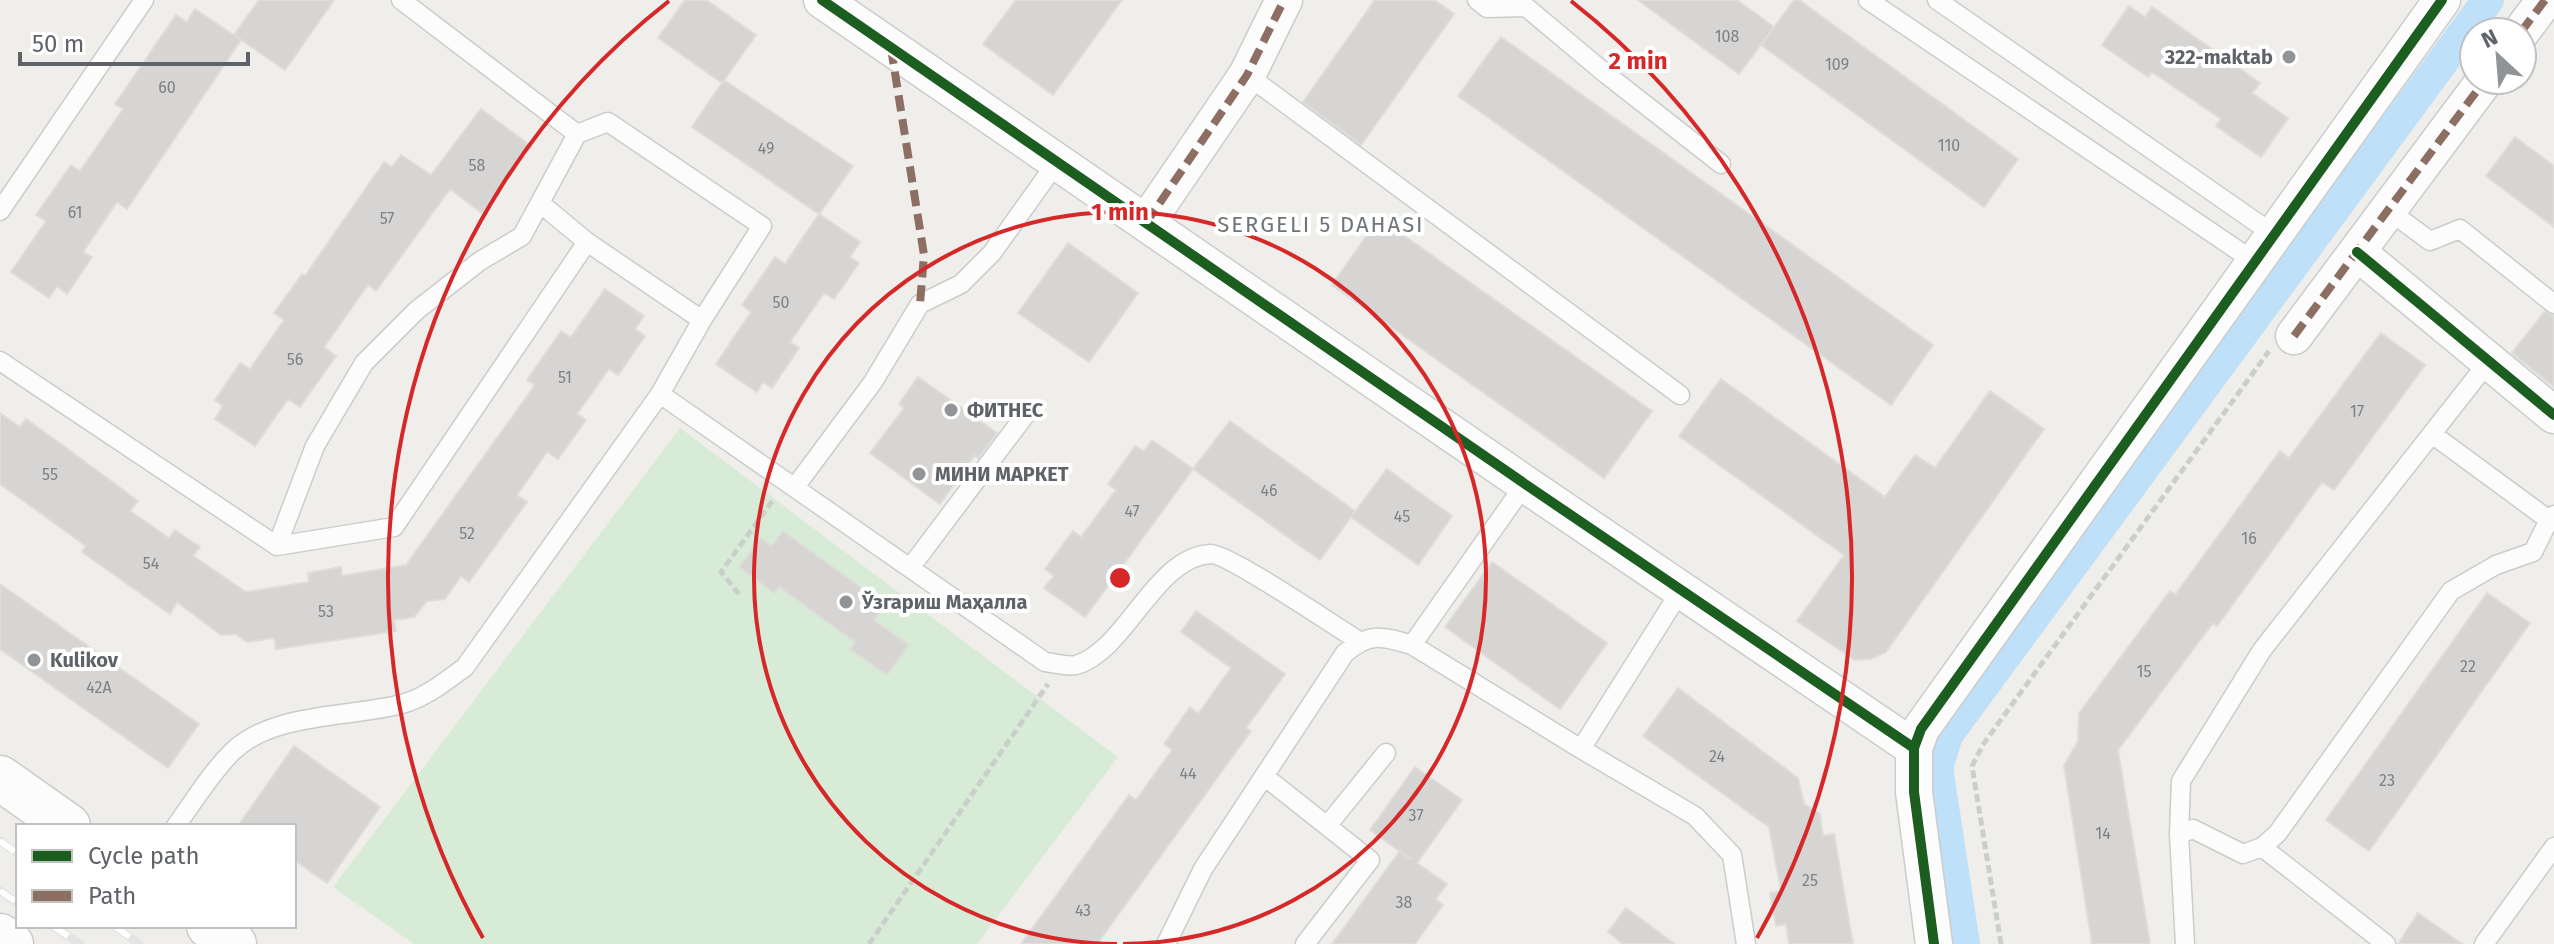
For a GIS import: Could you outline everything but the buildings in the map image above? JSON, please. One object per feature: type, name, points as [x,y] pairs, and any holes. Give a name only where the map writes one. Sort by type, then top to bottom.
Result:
[{"type":"main road","points":[[0,778],[65,824]]},
{"type":"main road","points":[[0,936],[11,944]]},
{"type":"street","points":[[822,0],[1914,748]]},
{"type":"street","points":[[1146,223],[1247,75],[1284,0]]},
{"type":"street","points":[[1934,944],[1914,792],[1914,748],[1921,729],[2442,0]]},
{"type":"street","points":[[2284,340],[2357,252],[2473,96]]},
{"type":"street","points":[[2357,252],[2554,415]]},
{"type":"lane","points":[[0,211],[144,0]]},
{"type":"lane","points":[[401,0],[577,134]]},
{"type":"lane","points":[[1477,0],[1487,8],[1526,7],[1721,164]]},
{"type":"lane","points":[[1868,0],[2264,248]]},
{"type":"lane","points":[[1937,0],[2264,248]]},
{"type":"lane","points":[[1247,75],[1680,395]]},
{"type":"lane","points":[[178,824],[232,752],[253,737],[273,727],[404,704],[430,692],[465,667],[660,394],[702,320],[762,226],[608,122],[577,134],[522,236],[480,261],[417,310],[364,363],[315,446],[277,546]]},
{"type":"lane","points":[[790,485],[873,382],[920,304],[961,284],[992,253],[1057,162]]},
{"type":"lane","points":[[540,203],[587,242],[702,320]]},
{"type":"lane","points":[[2388,210],[2430,241],[2460,229],[2554,304]]},
{"type":"lane","points":[[0,361],[277,546],[394,527],[587,242]]},
{"type":"lane","points":[[2185,944],[2179,834],[2181,781],[2262,650],[2489,361]]},
{"type":"lane","points":[[660,394],[1045,662],[1072,666],[1094,658],[1181,562],[1212,554],[1239,566],[1359,641]]},
{"type":"lane","points":[[910,568],[1029,410]]},
{"type":"lane","points":[[2179,834],[2193,829],[2243,854],[2262,847],[2277,834],[2451,591],[2496,565],[2533,552],[2551,517],[2432,434]]},
{"type":"lane","points":[[1412,645],[1525,484]]},
{"type":"lane","points":[[1581,749],[1681,590]]},
{"type":"lane","points":[[1166,944],[1203,869],[1345,653],[1359,641],[1382,636],[1412,645],[1695,816],[1732,855],[1746,944]]},
{"type":"lane","points":[[1327,826],[1386,753]]},
{"type":"lane","points":[[1264,776],[1370,860],[1305,944]]},
{"type":"lane","points":[[2262,847],[2386,944]]},
{"type":"lane","points":[[2484,944],[2554,847]]},
{"type":"path","points":[[2001,944],[1972,766],[1984,743],[2284,340]]},
{"type":"path","points":[[739,594],[721,572],[790,485]]},
{"type":"path","points":[[869,944],[1061,664]]},
{"type":"green space","points":[[680,428],[1118,757],[977,944],[414,944],[333,887]]},
{"type":"waterway","points":[[1964,944],[1938,774],[1947,735],[2488,0]]},
{"type":"railway","points":[[0,841],[16,853]]},
{"type":"railway","points":[[0,891],[16,902]]},
{"type":"railway","points":[[56,928],[80,944]]},
{"type":"railway","points":[[118,928],[139,944]]},
{"type":"marked path","points":[[1146,223],[1247,75],[1284,0]]},
{"type":"marked path","points":[[2533,16],[2545,0]]},
{"type":"marked path","points":[[891,48],[924,255],[920,304]]},
{"type":"marked path","points":[[2294,336],[2473,96]]},
{"type":"cycle path","points":[[822,0],[1914,748]]},
{"type":"cycle path","points":[[1934,944],[1914,792],[1914,748],[1921,729],[2442,0]]},
{"type":"cycle path","points":[[2357,252],[2554,415]]},
{"type":"place","name":"322-maktab","points":[[2289,57]]},
{"type":"place","name":"ФИТНЕС","points":[[951,410]]},
{"type":"place","name":"МИНИ МАРКЕТ","points":[[919,474]]},
{"type":"place","name":"Ўзгариш Маҳалла","points":[[846,602]]},
{"type":"place","name":"Kulikov","points":[[34,660]]},
{"type":"district","name":"SERGELI 5 DAHASI","points":[[1321,224]]}]
